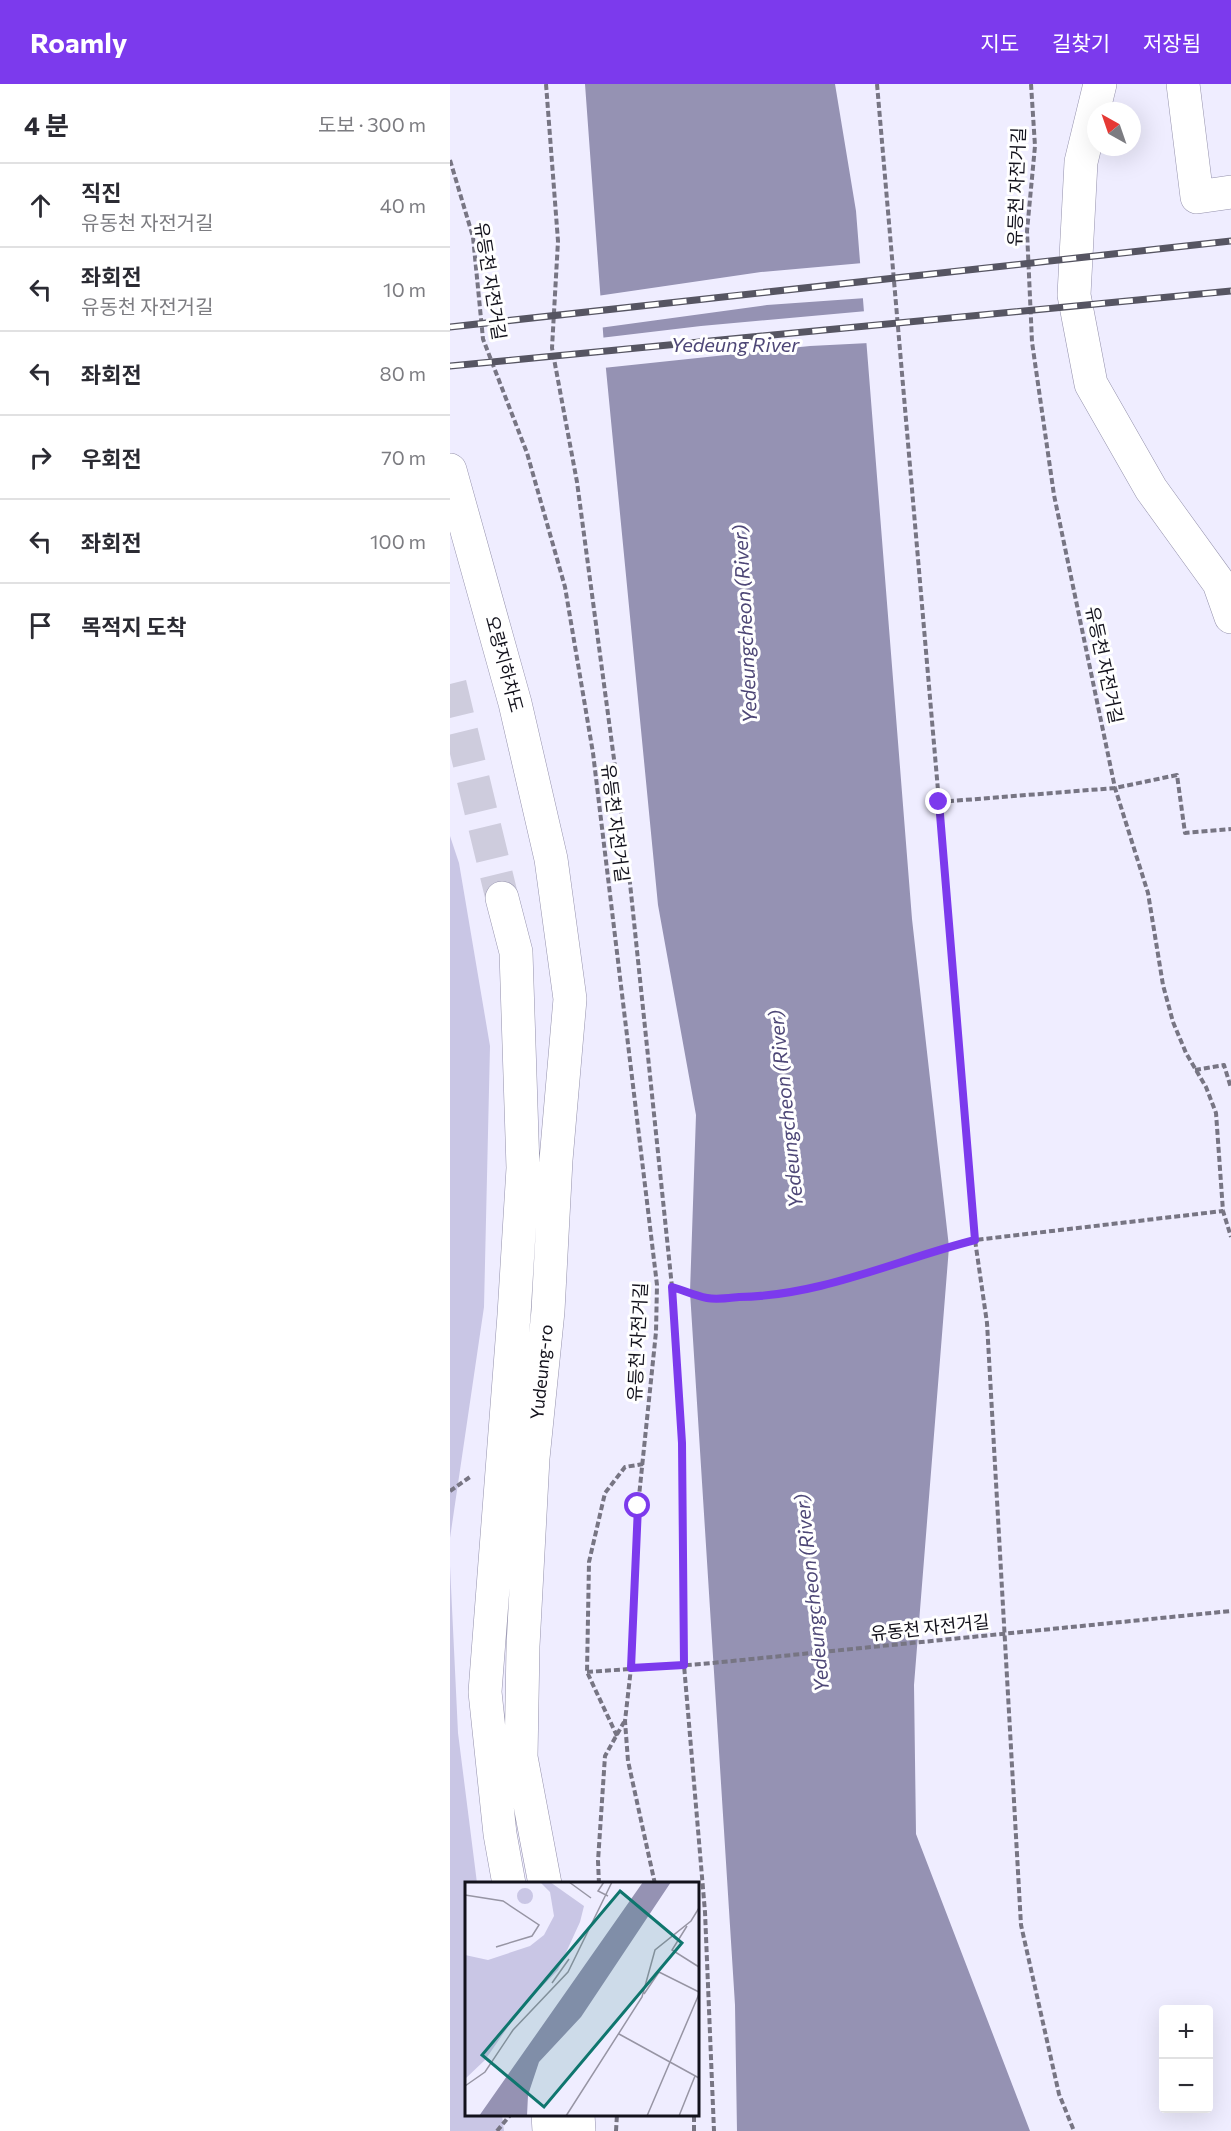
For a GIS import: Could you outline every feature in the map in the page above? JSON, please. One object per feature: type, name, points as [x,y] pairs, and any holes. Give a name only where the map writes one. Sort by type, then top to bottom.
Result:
[{"type":"main road","points":[[1100,84],[1081,162],[1074,295],[1091,384],[1152,489],[1219,583],[1231,617]]},
{"type":"main road","points":[[1183,84],[1197,197],[1231,192]]},
{"type":"main road","name":"오량지하차도","points":[[450,470],[515,703],[550,859]]},
{"type":"main road","name":"Yudeung-ro","points":[[545,1882],[521,1756],[523,1646],[533,1458],[548,1311],[556,1160],[570,999],[550,859]]},
{"type":"main road","name":"Yudeung-ro","points":[[502,898],[516,952],[523,1168],[511,1361],[485,1692],[500,1834],[509,1882]]},
{"type":"main road","points":[[548,2116],[549,2131]]},
{"type":"main road","points":[[578,2116],[579,2131]]},
{"type":"path","points":[[546,84],[558,241],[552,348],[577,482],[628,864],[672,1287],[682,1443],[684,1665],[705,1912],[714,2131]]},
{"type":"path","points":[[877,84],[975,1240],[987,1323],[1021,1924],[1059,2094],[1074,2131]]},
{"type":"path","name":"유등천 자전거길","points":[[1031,84],[1035,146],[1027,231],[1032,342],[1054,495],[1115,788],[1148,893],[1163,985],[1173,1022],[1185,1053],[1206,1087],[1216,1113],[1223,1211],[1231,1237]]},
{"type":"path","name":"유등천 자전거길","points":[[450,160],[473,237],[483,339],[527,453],[565,587],[593,753],[657,1285],[656,1332],[638,1506],[631,1668]]},
{"type":"path","points":[[939,802],[1115,788],[1178,775],[1185,833],[1231,829]]},
{"type":"path","points":[[1196,1070],[1224,1065],[1231,1088]]},
{"type":"path","points":[[672,1287],[706,1298],[760,1297],[803,1291],[975,1240],[1223,1211]]},
{"type":"path","points":[[617,1736],[587,1672],[589,1562],[605,1492],[625,1467],[643,1464]]},
{"type":"path","name":"유동천 자전거길","points":[[587,1672],[702,1664],[1231,1611]]},
{"type":"path","points":[[631,1668],[625,1721],[628,1761],[655,1882]]},
{"type":"path","points":[[599,1882],[598,1861],[605,1756],[625,1721]]},
{"type":"path","points":[[497,2131],[510,2116]]},
{"type":"path","points":[[616,2131],[617,2116]]},
{"type":"shaded area","points":[[450,836],[459,863],[490,1046],[484,1307],[450,1538]]},
{"type":"shaded area","points":[[450,1566],[458,1733],[477,1882],[465,1882],[465,2116],[502,2116],[504,2131],[450,2131]]},
{"type":"water","name":"Yedeung River","points":[[585,84],[835,84],[856,211],[912,919],[949,1247],[914,1685],[916,1834],[1030,2131],[737,2131],[735,2005],[690,1292],[696,1115],[658,905],[605,359]]},
{"type":"pier","points":[[863,263],[866,298],[767,305],[599,328],[597,296],[761,272]]},
{"type":"pier","points":[[867,311],[869,343],[810,346],[603,368],[600,338]]},
{"type":"tunnel","points":[[450,684],[502,898]]},
{"type":"railway","points":[[450,327],[1231,241]]},
{"type":"railway","points":[[450,366],[1231,291]]},
{"type":"route","points":[[638,1506],[631,1668],[684,1665],[682,1443],[672,1287],[706,1298],[760,1297],[803,1291],[975,1240],[939,802]]},
{"type":"water label","name":"Yedeungcheon (River)","points":[[745,624]]},
{"type":"water label","name":"Yedeungcheon (River)","points":[[786,1109]]},
{"type":"water label","name":"Yedeungcheon (River)","points":[[812,1593]]}]
